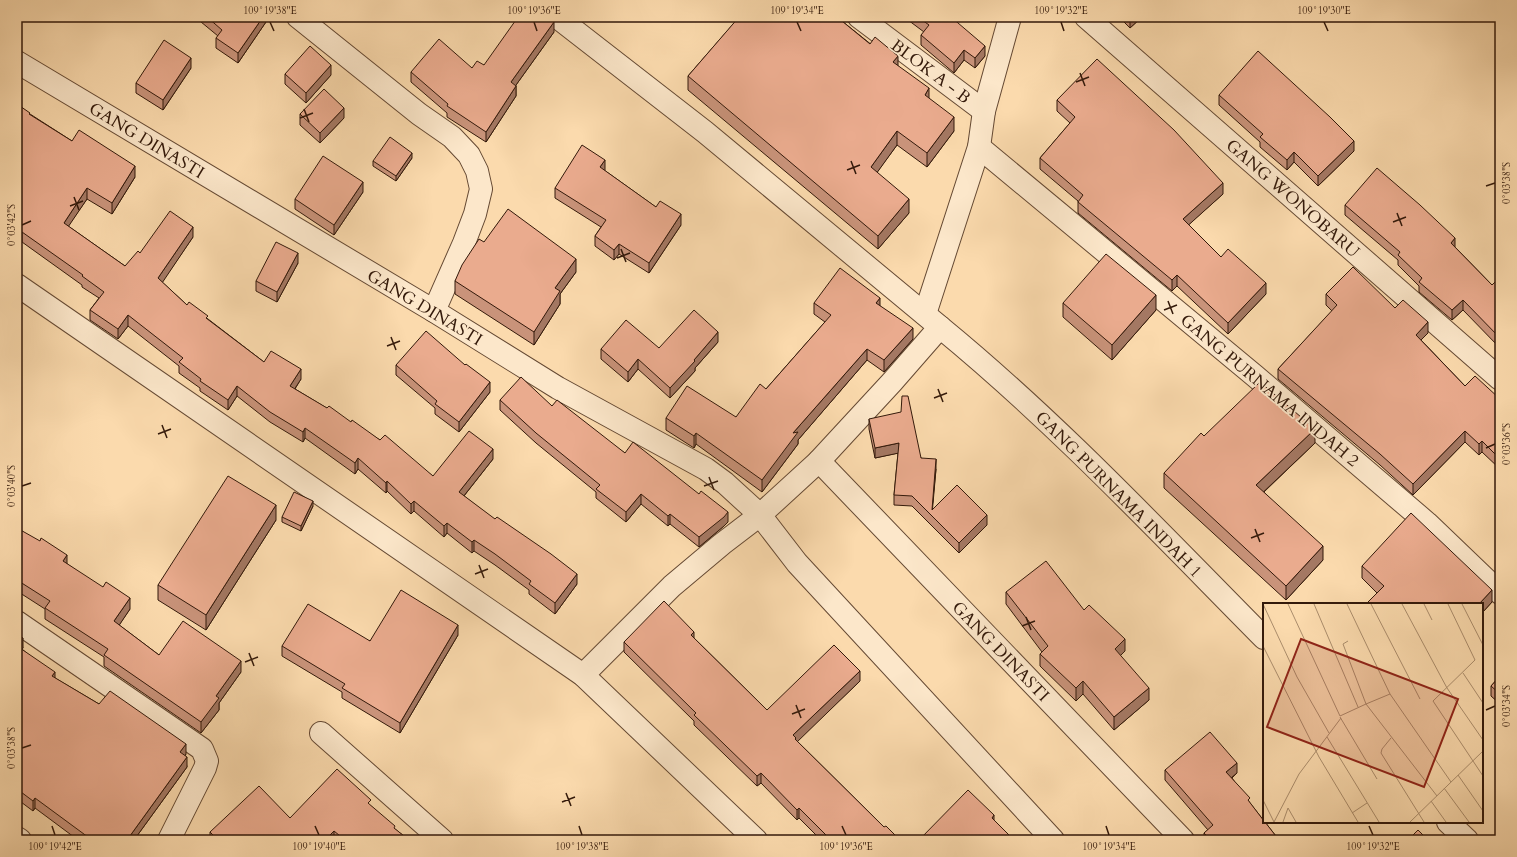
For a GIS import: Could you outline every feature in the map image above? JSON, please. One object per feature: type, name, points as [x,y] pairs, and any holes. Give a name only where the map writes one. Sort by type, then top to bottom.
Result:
[{"type":"street","points":[[298,17],[419,114],[452,137],[470,155],[477,171],[481,189],[475,214],[464,243],[434,312]]},
{"type":"street","points":[[557,17],[705,132],[932,320]]},
{"type":"street","name":"BLOK A - B","points":[[859,17],[984,111]]},
{"type":"street","points":[[583,675],[672,586],[722,544],[760,516],[819,461],[892,382],[932,320],[979,147],[984,111],[1010,17]]},
{"type":"street","name":"GANG WONOBARU","points":[[1086,17],[1500,380]]},
{"type":"street","name":"GANG DINASTI","points":[[17,62],[558,388],[706,469],[725,483],[760,516],[797,563],[1053,840]]},
{"type":"street","name":"GANG PURNAMA INDAH 2","points":[[979,147],[1255,376],[1427,523],[1500,593]]},
{"type":"street","points":[[17,285],[583,675],[756,840]]},
{"type":"street","name":"GANG PURNAMA INDAH 1","points":[[932,320],[972,352],[1078,451],[1263,637]]},
{"type":"street","name":"GANG DINASTI","points":[[819,461],[1183,840]]},
{"type":"street","points":[[17,622],[202,749],[207,761],[205,768],[168,840]]},
{"type":"street","points":[[321,733],[442,840]]},
{"type":"street","points":[[1449,823],[1467,840]]},
{"type":"building","points":[[207,17],[263,17],[238,53],[216,38],[222,30]]},
{"type":"building","points":[[518,17],[547,17],[554,22],[511,82],[516,86],[486,132],[447,106],[448,104],[411,72],[439,39],[472,68],[477,61],[484,65]]},
{"type":"building","points":[[739,17],[837,17],[870,44],[875,37],[898,56],[893,62],[929,88],[925,95],[954,117],[927,153],[897,131],[871,167],[909,199],[878,236],[688,76]]},
{"type":"building","points":[[918,17],[951,17],[985,46],[975,58],[964,50],[954,63],[921,35],[929,25]]},
{"type":"building","points":[[164,40],[191,58],[163,100],[136,83]]},
{"type":"building","points":[[310,46],[331,65],[306,93],[285,74]]},
{"type":"building","points":[[1258,51],[1354,141],[1318,176],[1294,152],[1287,160],[1260,137],[1263,134],[1219,95]]},
{"type":"building","points":[[1097,59],[1174,130],[1223,183],[1183,219],[1221,257],[1228,249],[1266,283],[1228,323],[1177,275],[1172,280],[1078,202],[1083,195],[1040,158],[1075,117],[1057,100]]},
{"type":"building","points":[[324,89],[344,108],[320,133],[300,114]]},
{"type":"building","points":[[17,104],[30,113],[29,114],[72,141],[79,130],[135,166],[112,203],[87,188],[64,223],[125,266],[138,251],[140,253],[170,211],[193,227],[158,278],[187,305],[189,302],[208,316],[206,318],[264,362],[271,351],[301,369],[290,386],[327,408],[329,406],[380,440],[385,435],[433,476],[469,431],[493,449],[459,492],[495,519],[497,517],[551,554],[577,574],[555,603],[529,584],[531,581],[495,554],[474,540],[472,542],[447,523],[444,526],[414,501],[411,504],[387,481],[386,483],[358,458],[355,463],[305,428],[303,432],[270,412],[237,386],[228,400],[200,381],[201,379],[179,362],[183,358],[128,315],[118,329],[90,310],[104,292],[82,276],[83,275],[17,230]]},
{"type":"building","points":[[390,137],[412,153],[396,176],[373,161]]},
{"type":"building","points":[[582,145],[605,160],[600,167],[656,207],[660,201],[681,214],[649,263],[619,244],[614,250],[595,236],[606,220],[555,188]]},
{"type":"building","points":[[323,156],[363,182],[334,225],[295,199]]},
{"type":"building","points":[[1377,168],[1455,238],[1451,243],[1492,285],[1497,280],[1500,283],[1500,338],[1463,300],[1452,310],[1419,282],[1422,278],[1398,255],[1400,252],[1345,205]]},
{"type":"building","points":[[508,209],[576,259],[555,288],[560,291],[534,332],[455,281],[462,265],[479,239],[484,242]]},
{"type":"building","points":[[276,242],[298,253],[277,292],[256,281]]},
{"type":"building","points":[[1106,254],[1156,295],[1112,345],[1063,303]]},
{"type":"building","points":[[1353,267],[1395,308],[1403,300],[1428,322],[1416,335],[1465,386],[1475,376],[1500,399],[1500,459],[1482,441],[1479,444],[1465,431],[1413,484],[1380,454],[1278,369],[1337,305],[1326,294]]},
{"type":"building","points":[[840,268],[880,298],[876,303],[913,328],[884,360],[867,349],[793,433],[798,432],[762,480],[696,433],[694,436],[666,418],[687,386],[736,417],[760,384],[766,389],[831,315],[814,303]]},
{"type":"building","points":[[694,310],[718,332],[694,360],[695,361],[670,388],[638,359],[628,372],[601,349],[626,320],[659,348]]},
{"type":"building","points":[[426,331],[465,365],[466,364],[490,382],[459,422],[435,404],[437,401],[396,365]]},
{"type":"building","points":[[521,377],[552,406],[557,400],[625,453],[633,442],[699,494],[701,491],[728,512],[699,537],[670,514],[668,516],[641,494],[626,512],[596,489],[600,485],[536,433],[500,400]]},
{"type":"building","points":[[1260,382],[1315,429],[1256,485],[1323,546],[1286,586],[1164,473],[1201,433],[1204,436]]},
{"type":"building","points":[[902,396],[908,396],[921,458],[936,459],[932,510],[957,485],[987,515],[959,543],[912,496],[894,495],[899,443],[875,448],[869,419],[901,412]]},
{"type":"building","points":[[228,476],[276,505],[206,615],[158,585]]},
{"type":"building","points":[[294,492],[313,501],[301,526],[282,517]]},
{"type":"building","points":[[1411,513],[1492,590],[1480,603],[1367,603],[1384,586],[1362,566]]},
{"type":"building","points":[[17,528],[40,541],[41,538],[67,555],[63,561],[103,587],[106,582],[130,598],[114,621],[159,655],[183,621],[241,661],[216,696],[219,698],[201,722],[104,655],[108,649],[45,608],[50,601],[17,580]]},
{"type":"building","points":[[1046,561],[1084,610],[1089,605],[1125,639],[1115,649],[1149,688],[1114,717],[1083,681],[1076,688],[1040,654],[1048,646],[1006,592]]},
{"type":"building","points":[[401,590],[458,625],[400,723],[342,688],[345,684],[282,646],[308,604],[370,641]]},
{"type":"building","points":[[664,601],[694,632],[691,635],[767,710],[834,645],[860,671],[793,735],[796,738],[795,739],[884,827],[886,826],[900,840],[831,840],[799,808],[797,810],[761,773],[757,776],[694,715],[696,713],[624,642]]},
{"type":"building","points":[[17,633],[23,638],[17,646]]},
{"type":"building","points":[[17,646],[55,672],[52,676],[99,704],[110,691],[186,744],[180,752],[187,757],[127,840],[92,840],[35,798],[33,801],[17,789]]},
{"type":"building","points":[[1500,676],[1500,694],[1491,686]]},
{"type":"building","points":[[1210,732],[1237,763],[1226,772],[1250,798],[1248,800],[1263,820],[1263,823],[1266,823],[1279,840],[1211,840],[1204,833],[1213,825],[1165,770]]},
{"type":"building","points":[[337,769],[371,800],[368,803],[409,840],[345,840],[334,831],[325,840],[218,840],[210,832],[259,786],[290,818]]},
{"type":"building","points":[[968,790],[994,815],[992,818],[1014,840],[919,840]]},
{"type":"building","points":[[1418,830],[1428,840],[1408,840]]}]
